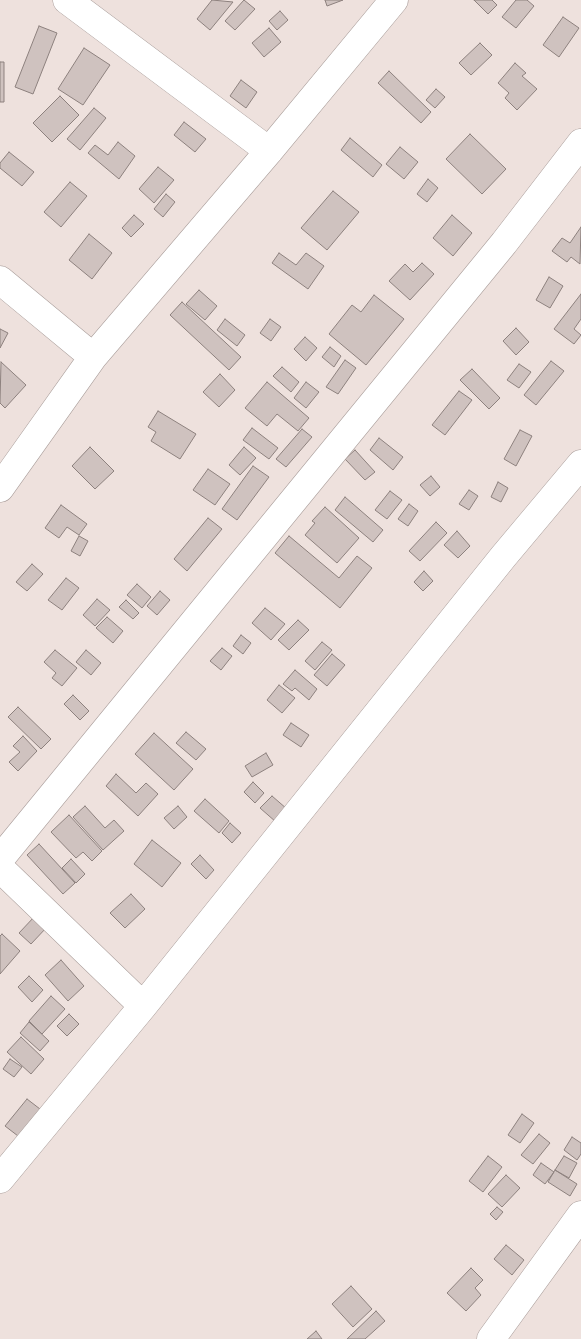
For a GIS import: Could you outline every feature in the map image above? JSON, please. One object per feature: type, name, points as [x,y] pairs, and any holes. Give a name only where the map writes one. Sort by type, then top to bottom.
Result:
[{"type":"street","points":[[67,0],[269,151]]},
{"type":"street","points":[[0,488],[93,357],[269,151],[394,0]]},
{"type":"street","points":[[0,859],[504,242],[581,143]]},
{"type":"street","points":[[0,280],[93,357]]},
{"type":"street","points":[[1,1176],[143,1006],[503,557],[581,464]]},
{"type":"street","points":[[0,868],[143,1006]]},
{"type":"street","points":[[491,1339],[581,1214]]},
{"type":"building","points":[[212,0],[233,2],[210,30],[197,19]]},
{"type":"building","points":[[244,0],[255,9],[235,30],[225,21]]},
{"type":"building","points":[[325,0],[343,0],[327,6]]},
{"type":"building","points":[[474,0],[492,0],[497,5],[488,14]]},
{"type":"building","points":[[516,0],[527,0],[534,6],[516,28],[502,17]]},
{"type":"building","points":[[280,11],[288,20],[277,30],[269,21]]},
{"type":"building","points":[[563,17],[579,28],[559,57],[543,45]]},
{"type":"building","points":[[39,26],[57,33],[33,94],[15,87]]},
{"type":"building","points":[[269,28],[281,42],[264,57],[252,43]]},
{"type":"building","points":[[480,43],[492,55],[471,75],[459,63]]},
{"type":"building","points":[[84,48],[110,65],[83,105],[58,89]]},
{"type":"building","points":[[0,62],[4,62],[4,102],[0,102]]},
{"type":"building","points":[[515,63],[526,73],[522,76],[537,89],[517,110],[505,98],[509,93],[498,83]]},
{"type":"building","points":[[389,71],[431,112],[421,123],[378,83]]},
{"type":"building","points":[[241,80],[257,92],[246,108],[230,96]]},
{"type":"building","points":[[436,89],[445,97],[435,108],[426,100]]},
{"type":"building","points":[[60,96],[79,115],[52,142],[33,123]]},
{"type":"building","points":[[94,108],[106,118],[80,150],[67,139]]},
{"type":"building","points":[[184,122],[206,139],[195,152],[174,135]]},
{"type":"building","points":[[470,134],[506,169],[482,194],[446,159]]},
{"type":"building","points":[[350,138],[382,165],[373,177],[341,150]]},
{"type":"building","points":[[118,142],[135,156],[119,179],[88,153],[95,145],[108,155]]},
{"type":"building","points":[[400,147],[418,162],[404,179],[386,164]]},
{"type":"building","points":[[9,152],[34,172],[22,186],[0,168],[0,163]]},
{"type":"building","points":[[158,167],[174,180],[154,203],[139,189]]},
{"type":"building","points":[[428,179],[438,188],[427,202],[417,194]]},
{"type":"building","points":[[70,182],[87,196],[61,227],[44,212]]},
{"type":"building","points":[[333,191],[359,212],[327,250],[301,228]]},
{"type":"building","points":[[166,194],[175,202],[163,217],[154,209]]},
{"type":"building","points":[[134,215],[144,224],[131,237],[122,228]]},
{"type":"building","points":[[452,215],[472,233],[453,256],[433,238]]},
{"type":"building","points":[[581,227],[580,264],[571,257],[567,262],[552,251],[562,238],[570,243]]},
{"type":"building","points":[[89,234],[112,253],[92,279],[69,260]]},
{"type":"building","points":[[279,253],[296,265],[306,253],[324,266],[308,289],[272,263]]},
{"type":"building","points":[[422,263],[434,274],[410,300],[389,281],[405,264],[413,272]]},
{"type":"building","points":[[549,277],[563,286],[550,308],[536,300]]},
{"type":"building","points":[[199,290],[217,306],[205,320],[186,304]]},
{"type":"building","points":[[581,294],[581,319],[574,329],[581,335],[574,344],[554,329]]},
{"type":"building","points":[[374,295],[404,319],[366,365],[329,334],[352,305],[361,312]]},
{"type":"building","points":[[182,302],[241,357],[229,370],[170,315]]},
{"type":"building","points":[[225,319],[245,335],[237,346],[217,330]]},
{"type":"building","points":[[270,319],[281,327],[271,341],[260,333]]},
{"type":"building","points":[[516,328],[529,342],[516,355],[503,341]]},
{"type":"building","points":[[0,329],[8,333],[0,348]]},
{"type":"building","points":[[305,337],[317,348],[306,361],[294,349]]},
{"type":"building","points":[[330,347],[341,356],[334,367],[322,357]]},
{"type":"building","points":[[345,360],[356,368],[338,394],[326,387]]},
{"type":"building","points":[[551,361],[564,371],[536,405],[524,395]]},
{"type":"building","points":[[1,362],[26,385],[5,408],[0,403]]},
{"type":"building","points":[[519,364],[531,372],[519,388],[507,380]]},
{"type":"building","points":[[282,367],[299,382],[291,392],[273,376]]},
{"type":"building","points":[[472,369],[500,398],[489,409],[460,380]]},
{"type":"building","points":[[220,374],[235,390],[219,407],[203,392]]},
{"type":"building","points":[[267,382],[309,418],[298,431],[277,414],[267,426],[245,408]]},
{"type":"building","points":[[306,382],[319,392],[306,408],[294,398]]},
{"type":"building","points":[[459,391],[472,400],[445,435],[432,425]]},
{"type":"building","points":[[158,411],[196,434],[180,459],[151,441],[156,432],[148,427]]},
{"type":"building","points":[[252,428],[278,448],[269,459],[243,440]]},
{"type":"building","points":[[302,429],[312,437],[286,467],[276,459]]},
{"type":"building","points":[[520,430],[532,436],[516,466],[504,459]]},
{"type":"building","points":[[379,438],[403,457],[393,470],[370,450]]},
{"type":"building","points":[[90,447],[114,471],[95,489],[72,466]]},
{"type":"building","points":[[244,447],[256,458],[240,475],[229,465]]},
{"type":"building","points":[[355,450],[375,472],[365,480],[345,459]]},
{"type":"building","points":[[253,466],[269,477],[237,520],[222,509]]},
{"type":"building","points":[[208,469],[230,484],[215,505],[193,490]]},
{"type":"building","points":[[431,476],[440,487],[430,496],[420,485]]},
{"type":"building","points":[[498,482],[508,488],[501,502],[491,497]]},
{"type":"building","points":[[469,490],[478,496],[469,510],[459,504]]},
{"type":"building","points":[[390,491],[402,500],[387,519],[375,510]]},
{"type":"building","points":[[345,497],[383,530],[373,542],[335,510]]},
{"type":"building","points":[[409,504],[418,511],[408,526],[398,519]]},
{"type":"building","points":[[61,505],[87,524],[79,535],[67,527],[59,538],[45,528]]},
{"type":"building","points":[[325,507],[359,538],[337,563],[305,535],[315,523],[312,521]]},
{"type":"building","points":[[208,518],[222,529],[187,571],[174,559]]},
{"type":"building","points":[[436,522],[447,533],[420,561],[409,551]]},
{"type":"building","points":[[457,531],[470,546],[458,558],[444,545]]},
{"type":"building","points":[[79,536],[88,541],[80,556],[71,551]]},
{"type":"building","points":[[289,536],[339,578],[357,556],[372,568],[340,608],[275,553]]},
{"type":"building","points":[[32,564],[43,574],[27,591],[16,582]]},
{"type":"building","points":[[424,571],[433,581],[423,591],[414,582]]},
{"type":"building","points":[[66,578],[79,588],[62,610],[48,600]]},
{"type":"building","points":[[137,584],[151,597],[142,608],[127,595]]},
{"type":"building","points":[[160,591],[170,600],[157,615],[147,606]]},
{"type":"building","points":[[97,599],[110,610],[95,626],[83,615]]},
{"type":"building","points":[[126,600],[139,613],[133,619],[119,607]]},
{"type":"building","points":[[265,608],[285,624],[271,640],[252,623]]},
{"type":"building","points":[[107,617],[123,631],[113,643],[96,628]]},
{"type":"building","points":[[298,620],[309,630],[289,650],[278,640]]},
{"type":"building","points":[[241,635],[251,643],[243,654],[233,646]]},
{"type":"building","points":[[322,642],[332,650],[315,670],[305,661]]},
{"type":"building","points":[[222,648],[232,656],[221,670],[210,661]]},
{"type":"building","points":[[55,650],[77,668],[62,686],[52,678],[56,673],[44,662]]},
{"type":"building","points":[[86,650],[101,663],[91,675],[76,662]]},
{"type":"building","points":[[332,654],[345,665],[327,686],[314,675]]},
{"type":"building","points":[[295,670],[317,689],[309,700],[295,688],[292,691],[283,684]]},
{"type":"building","points":[[279,685],[295,698],[282,713],[267,700]]},
{"type":"building","points":[[73,695],[89,711],[80,720],[64,704]]},
{"type":"building","points":[[18,707],[51,739],[41,749],[8,717]]},
{"type":"building","points":[[291,723],[309,735],[301,747],[283,735]]},
{"type":"building","points":[[186,732],[206,749],[196,760],[176,743]]},
{"type":"building","points":[[154,733],[193,769],[174,790],[135,754]]},
{"type":"building","points":[[23,736],[37,751],[18,771],[9,762],[20,752],[13,746]]},
{"type":"building","points":[[266,753],[273,765],[252,777],[245,766]]},
{"type":"building","points":[[116,774],[136,793],[146,783],[158,794],[138,816],[106,786]]},
{"type":"building","points":[[253,782],[264,793],[255,803],[244,792]]},
{"type":"building","points":[[272,796],[287,809],[276,822],[260,808]]},
{"type":"building","points":[[205,799],[229,821],[219,833],[194,811]]},
{"type":"building","points":[[85,806],[105,828],[114,820],[124,831],[103,850],[73,817]]},
{"type":"building","points":[[178,806],[187,817],[174,829],[164,818]]},
{"type":"building","points":[[69,815],[102,851],[92,861],[83,852],[76,858],[51,832]]},
{"type":"building","points":[[230,823],[241,833],[232,843],[222,833]]},
{"type":"building","points":[[152,840],[181,863],[162,887],[134,864]]},
{"type":"building","points":[[39,844],[75,883],[63,894],[27,855]]},
{"type":"building","points":[[200,855],[214,870],[206,879],[191,864]]},
{"type":"building","points":[[71,859],[85,874],[76,883],[62,868]]},
{"type":"building","points":[[131,894],[145,909],[125,928],[110,913]]},
{"type":"building","points":[[35,916],[47,927],[31,944],[19,933]]},
{"type":"building","points":[[2,934],[20,951],[0,974],[0,936]]},
{"type":"building","points":[[61,960],[84,986],[68,1001],[45,975]]},
{"type":"building","points":[[29,976],[43,990],[32,1002],[18,987]]},
{"type":"building","points":[[51,996],[65,1009],[42,1034],[29,1021]]},
{"type":"building","points":[[69,1014],[79,1024],[67,1036],[57,1026]]},
{"type":"building","points":[[29,1022],[49,1041],[40,1051],[20,1033]]},
{"type":"building","points":[[21,1037],[44,1059],[31,1074],[7,1052]]},
{"type":"building","points":[[10,1059],[22,1067],[14,1077],[3,1069]]},
{"type":"building","points":[[27,1099],[40,1109],[18,1136],[5,1126]]},
{"type":"building","points":[[522,1114],[534,1123],[520,1143],[508,1135]]},
{"type":"building","points":[[539,1134],[550,1143],[533,1164],[521,1155]]},
{"type":"building","points":[[572,1137],[581,1143],[581,1154],[577,1160],[564,1150]]},
{"type":"building","points":[[488,1156],[502,1167],[483,1192],[469,1181]]},
{"type":"building","points":[[564,1156],[577,1163],[569,1178],[555,1170]]},
{"type":"building","points":[[541,1163],[554,1172],[545,1184],[533,1175]]},
{"type":"building","points":[[555,1170],[577,1184],[570,1196],[548,1182]]},
{"type":"building","points":[[506,1175],[520,1188],[502,1207],[488,1194]]},
{"type":"building","points":[[497,1207],[503,1212],[496,1220],[490,1214]]},
{"type":"building","points":[[506,1245],[524,1260],[512,1275],[494,1259]]},
{"type":"building","points":[[471,1268],[483,1280],[475,1288],[481,1295],[466,1311],[447,1293]]},
{"type":"building","points":[[351,1286],[372,1309],[353,1327],[332,1304]]},
{"type":"building","points":[[376,1311],[385,1321],[365,1339],[347,1339]]},
{"type":"building","points":[[316,1331],[322,1339],[307,1339]]}]
